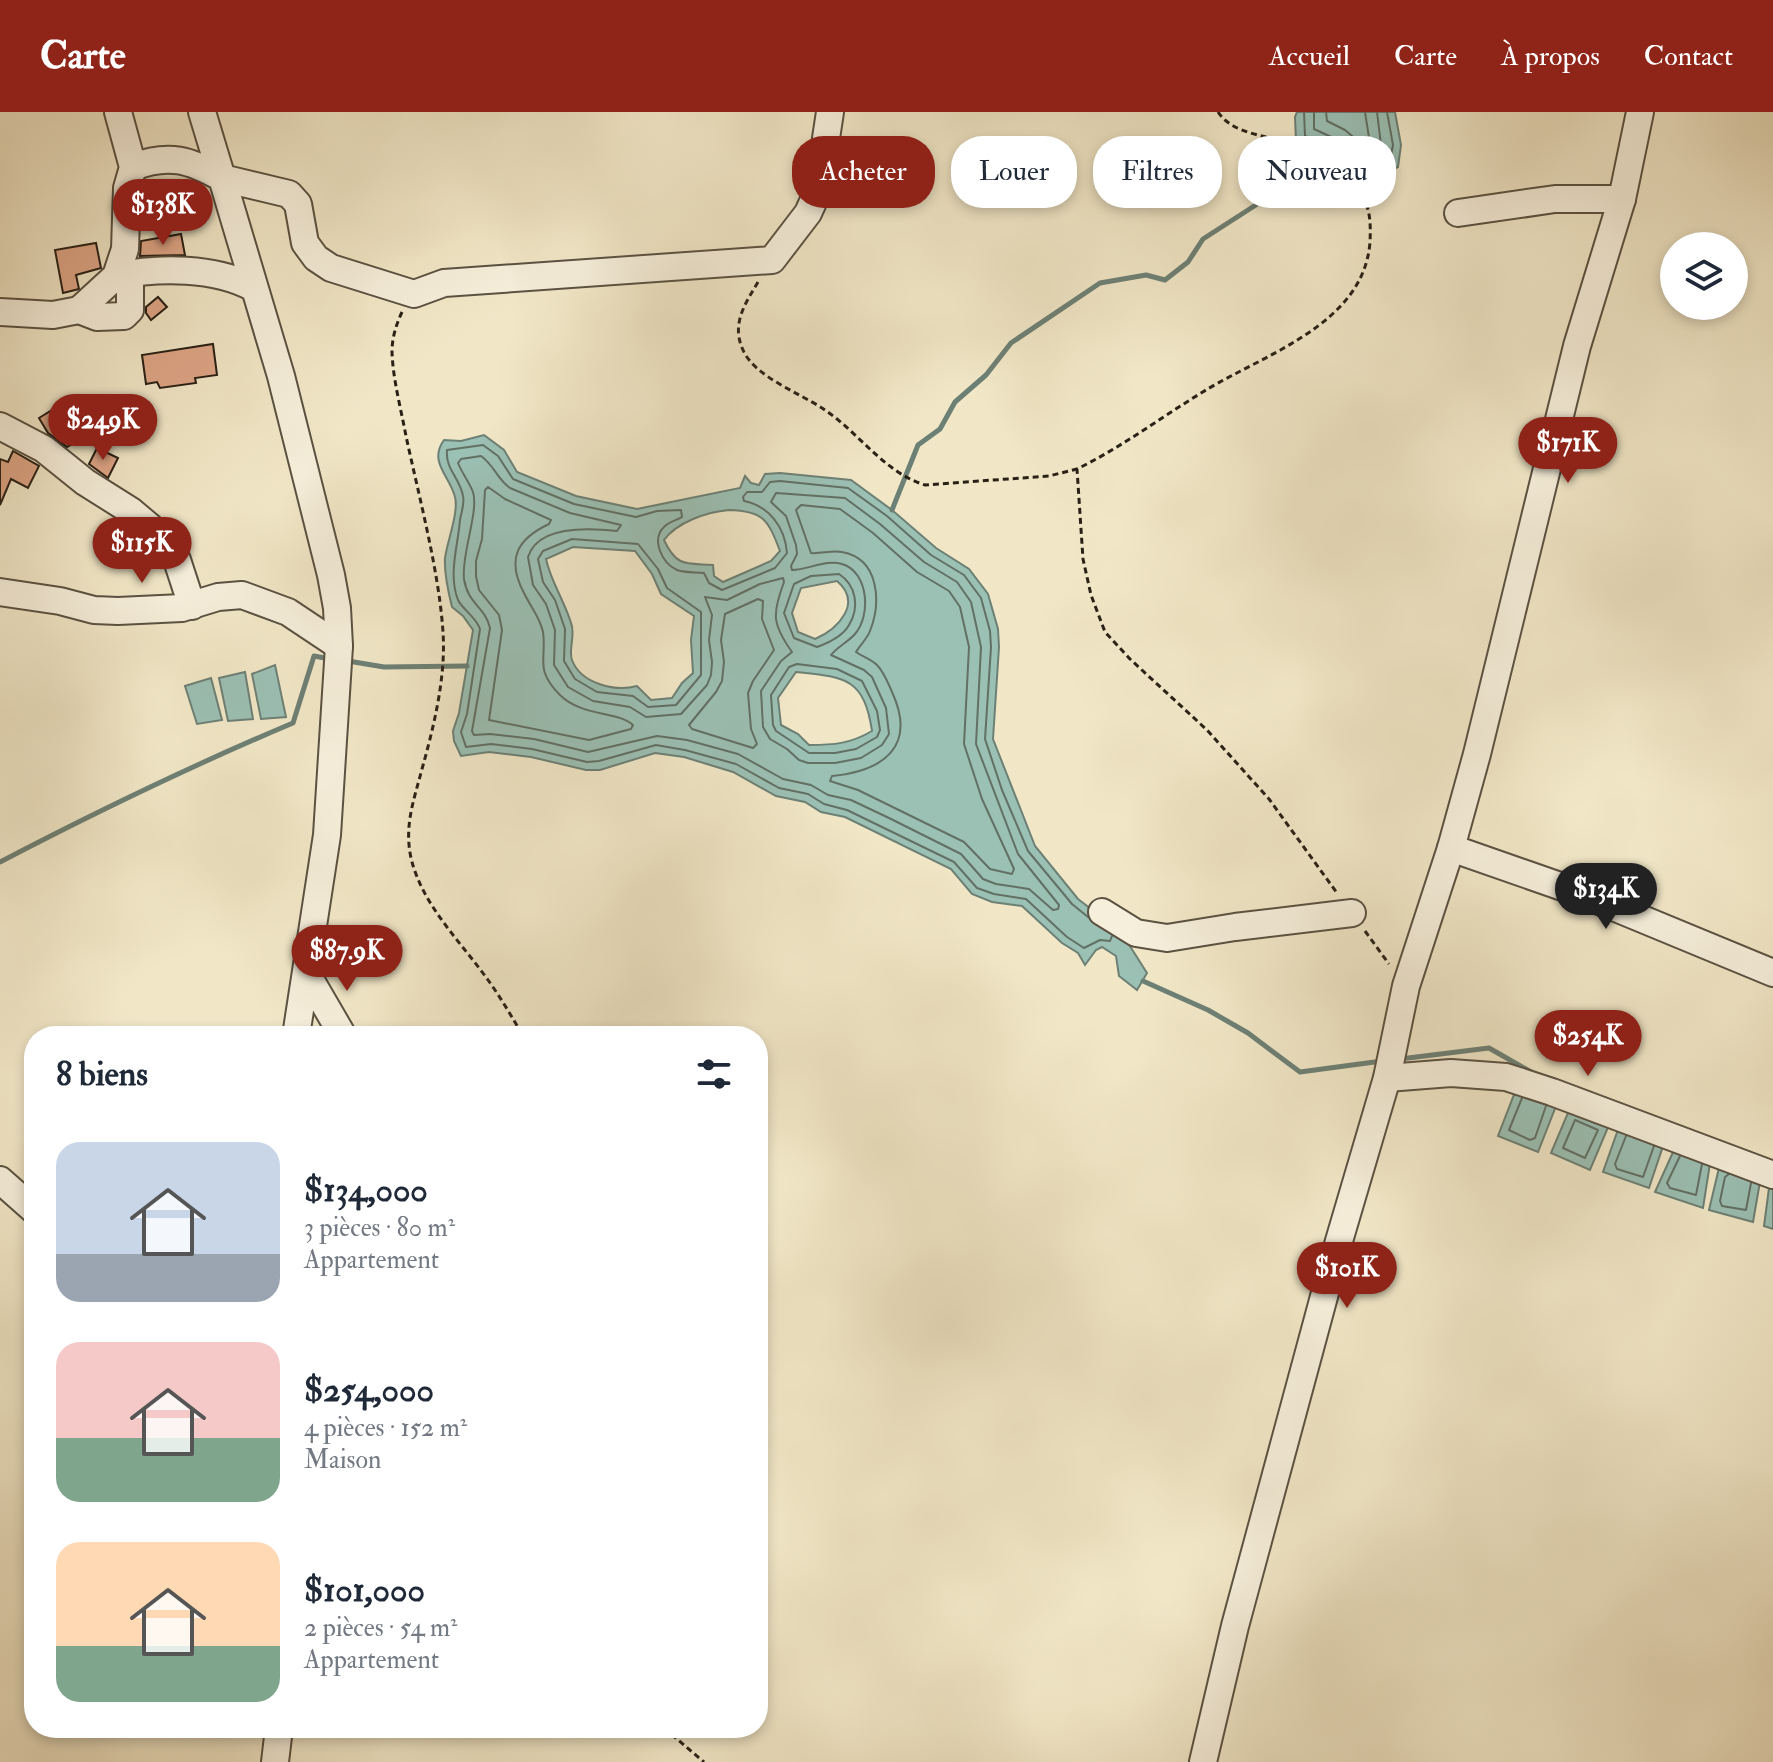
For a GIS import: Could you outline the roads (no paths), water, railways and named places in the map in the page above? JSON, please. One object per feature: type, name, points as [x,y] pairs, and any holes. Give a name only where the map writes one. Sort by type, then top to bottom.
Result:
[{"type":"street","points":[[0,312],[53,315],[79,310],[97,317],[124,316],[130,310],[123,275],[127,188],[133,167],[118,112]]},
{"type":"street","points":[[202,112],[281,376],[326,550],[337,608],[339,646],[327,835],[298,1026]]},
{"type":"street","points":[[133,167],[155,158],[178,159],[204,167],[222,178],[289,194],[298,204],[305,243],[316,258],[331,268],[414,294],[444,283],[772,260],[808,213],[818,191],[830,112]]},
{"type":"street","points":[[1203,1762],[1235,1626],[1339,1241],[1387,1078],[1406,986],[1451,848],[1577,346],[1622,199],[1640,112]]},
{"type":"street","points":[[1458,213],[1555,199],[1622,199]]},
{"type":"street","points":[[123,275],[180,270],[237,279],[254,288]]},
{"type":"street","points":[[0,426],[44,449],[150,527],[177,560],[192,606]]},
{"type":"street","points":[[0,592],[103,611],[192,606],[231,595],[253,598],[303,620],[339,646]]},
{"type":"street","points":[[1451,848],[1577,892],[1773,973]]},
{"type":"street","points":[[1102,912],[1136,933],[1167,938],[1352,913]]},
{"type":"street","points":[[307,974],[337,1026]]},
{"type":"street","points":[[1387,1078],[1451,1073],[1506,1077],[1773,1175]]},
{"type":"street","points":[[0,1180],[24,1201]]},
{"type":"street","points":[[275,1762],[278,1738]]},
{"type":"water","points":[[1297,112],[1395,112],[1401,145],[1398,167],[1396,136],[1296,136]]},
{"type":"water","points":[[484,435],[504,450],[517,472],[576,496],[637,509],[740,488],[745,476],[751,483],[759,485],[765,474],[780,473],[851,480],[936,548],[969,569],[988,594],[998,629],[993,739],[1035,846],[1078,899],[1121,932],[1147,973],[1137,990],[1119,976],[1116,956],[1102,947],[1085,965],[1078,953],[1062,943],[1022,906],[992,902],[972,894],[951,869],[845,817],[821,812],[805,802],[776,796],[733,772],[684,757],[655,753],[600,770],[489,752],[461,756],[453,731],[473,630],[452,607],[448,589],[445,558],[456,503],[438,455],[444,440],[461,441]],"holes":[[[720,511],[757,515],[768,525],[780,551],[771,561],[723,582],[714,576],[713,565],[689,564],[678,560],[664,540],[693,519]],[[573,547],[635,551],[652,574],[661,594],[694,616],[691,640],[693,673],[672,698],[651,700],[637,686],[610,687],[583,675],[572,660],[572,628],[546,559]],[[837,581],[848,598],[848,606],[839,622],[815,639],[798,632],[792,613],[801,588]],[[796,672],[839,679],[849,683],[864,700],[872,731],[841,743],[809,745],[798,734],[781,725],[778,698]]]},
{"type":"water","points":[[275,665],[286,717],[261,719],[252,674]]},
{"type":"water","points":[[245,672],[253,719],[228,721],[219,678]]},
{"type":"water","points":[[211,678],[222,720],[197,724],[185,686]]},
{"type":"water","points":[[1515,1092],[1558,1101],[1538,1152],[1498,1136]]},
{"type":"water","points":[[1570,1108],[1609,1125],[1590,1170],[1551,1153]]},
{"type":"water","points":[[1620,1124],[1665,1140],[1649,1188],[1603,1172]]},
{"type":"water","points":[[1674,1150],[1711,1157],[1703,1208],[1655,1192]]},
{"type":"water","points":[[1719,1168],[1761,1176],[1753,1222],[1709,1210]]},
{"type":"water","points":[[1773,1184],[1773,1229],[1764,1226],[1769,1188]]},
{"type":"waterway","points":[[892,510],[918,445],[940,429],[955,402],[986,375],[1011,343],[1100,283],[1146,275],[1165,280],[1188,262],[1203,239],[1251,208]]},
{"type":"waterway","points":[[0,862],[145,790],[293,723],[314,656],[330,659]]},
{"type":"waterway","points":[[348,661],[384,667],[467,666]]},
{"type":"waterway","points":[[1143,981],[1208,1010],[1248,1033],[1300,1072],[1382,1061]]},
{"type":"waterway","points":[[1400,1059],[1489,1048],[1538,1076]]}]
